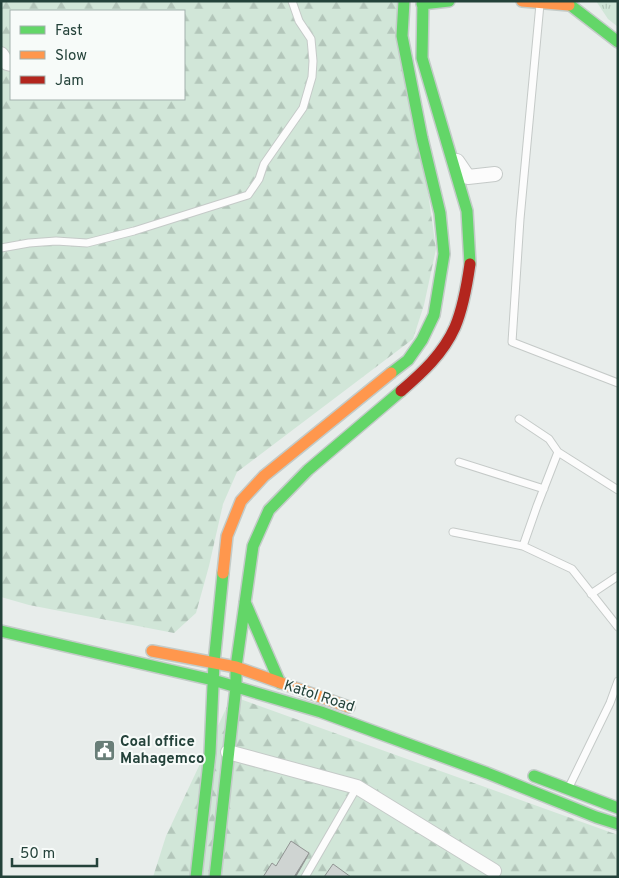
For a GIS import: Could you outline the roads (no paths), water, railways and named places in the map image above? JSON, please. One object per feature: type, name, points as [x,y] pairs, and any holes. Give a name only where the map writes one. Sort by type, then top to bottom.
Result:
[{"type":"main road","points":[[196,877],[210,753],[214,663],[228,536],[241,501],[264,476],[408,360],[422,340],[434,315],[444,254],[440,213],[422,138],[402,36],[404,1]]},
{"type":"main road","points":[[215,877],[236,686],[236,667],[245,602],[254,546],[269,510],[308,470],[422,373],[439,354],[455,327],[466,289],[471,260],[467,211],[422,58],[423,3],[449,1]]},
{"type":"main road","points":[[522,1],[540,4],[567,3],[618,42]]},
{"type":"main road","points":[[245,602],[280,682]]},
{"type":"main road","points":[[28,625],[63,635],[91,640]]},
{"type":"main road","name":"Katol Road","points":[[1,631],[214,680],[321,712],[409,743],[618,824]]},
{"type":"main road","name":"Katol Road","points":[[138,649],[236,667],[361,711]]},
{"type":"main road","points":[[525,772],[618,808]]},
{"type":"street","points":[[1,54],[7,63],[10,64]]},
{"type":"street","points":[[449,149],[468,177],[496,174]]},
{"type":"street","points":[[228,752],[357,787],[494,871]]},
{"type":"lane","points":[[1,248],[56,241],[88,243],[134,231],[248,195],[259,179],[264,164],[303,108],[312,77],[311,39],[299,21],[292,1]]},
{"type":"lane","points":[[540,4],[539,32],[520,219],[512,342],[618,383]]},
{"type":"lane","points":[[519,418],[549,439],[558,452],[618,490]]},
{"type":"lane","points":[[524,546],[558,452]]},
{"type":"lane","points":[[459,462],[544,489]]},
{"type":"lane","points":[[453,532],[524,546],[572,569],[618,627]]},
{"type":"lane","points":[[591,594],[618,576]]},
{"type":"lane","points":[[568,789],[616,693],[618,682]]},
{"type":"lane","points":[[305,877],[357,787]]},
{"type":"place","name":"Coal office Mahagemco","points":[[104,751]]}]
